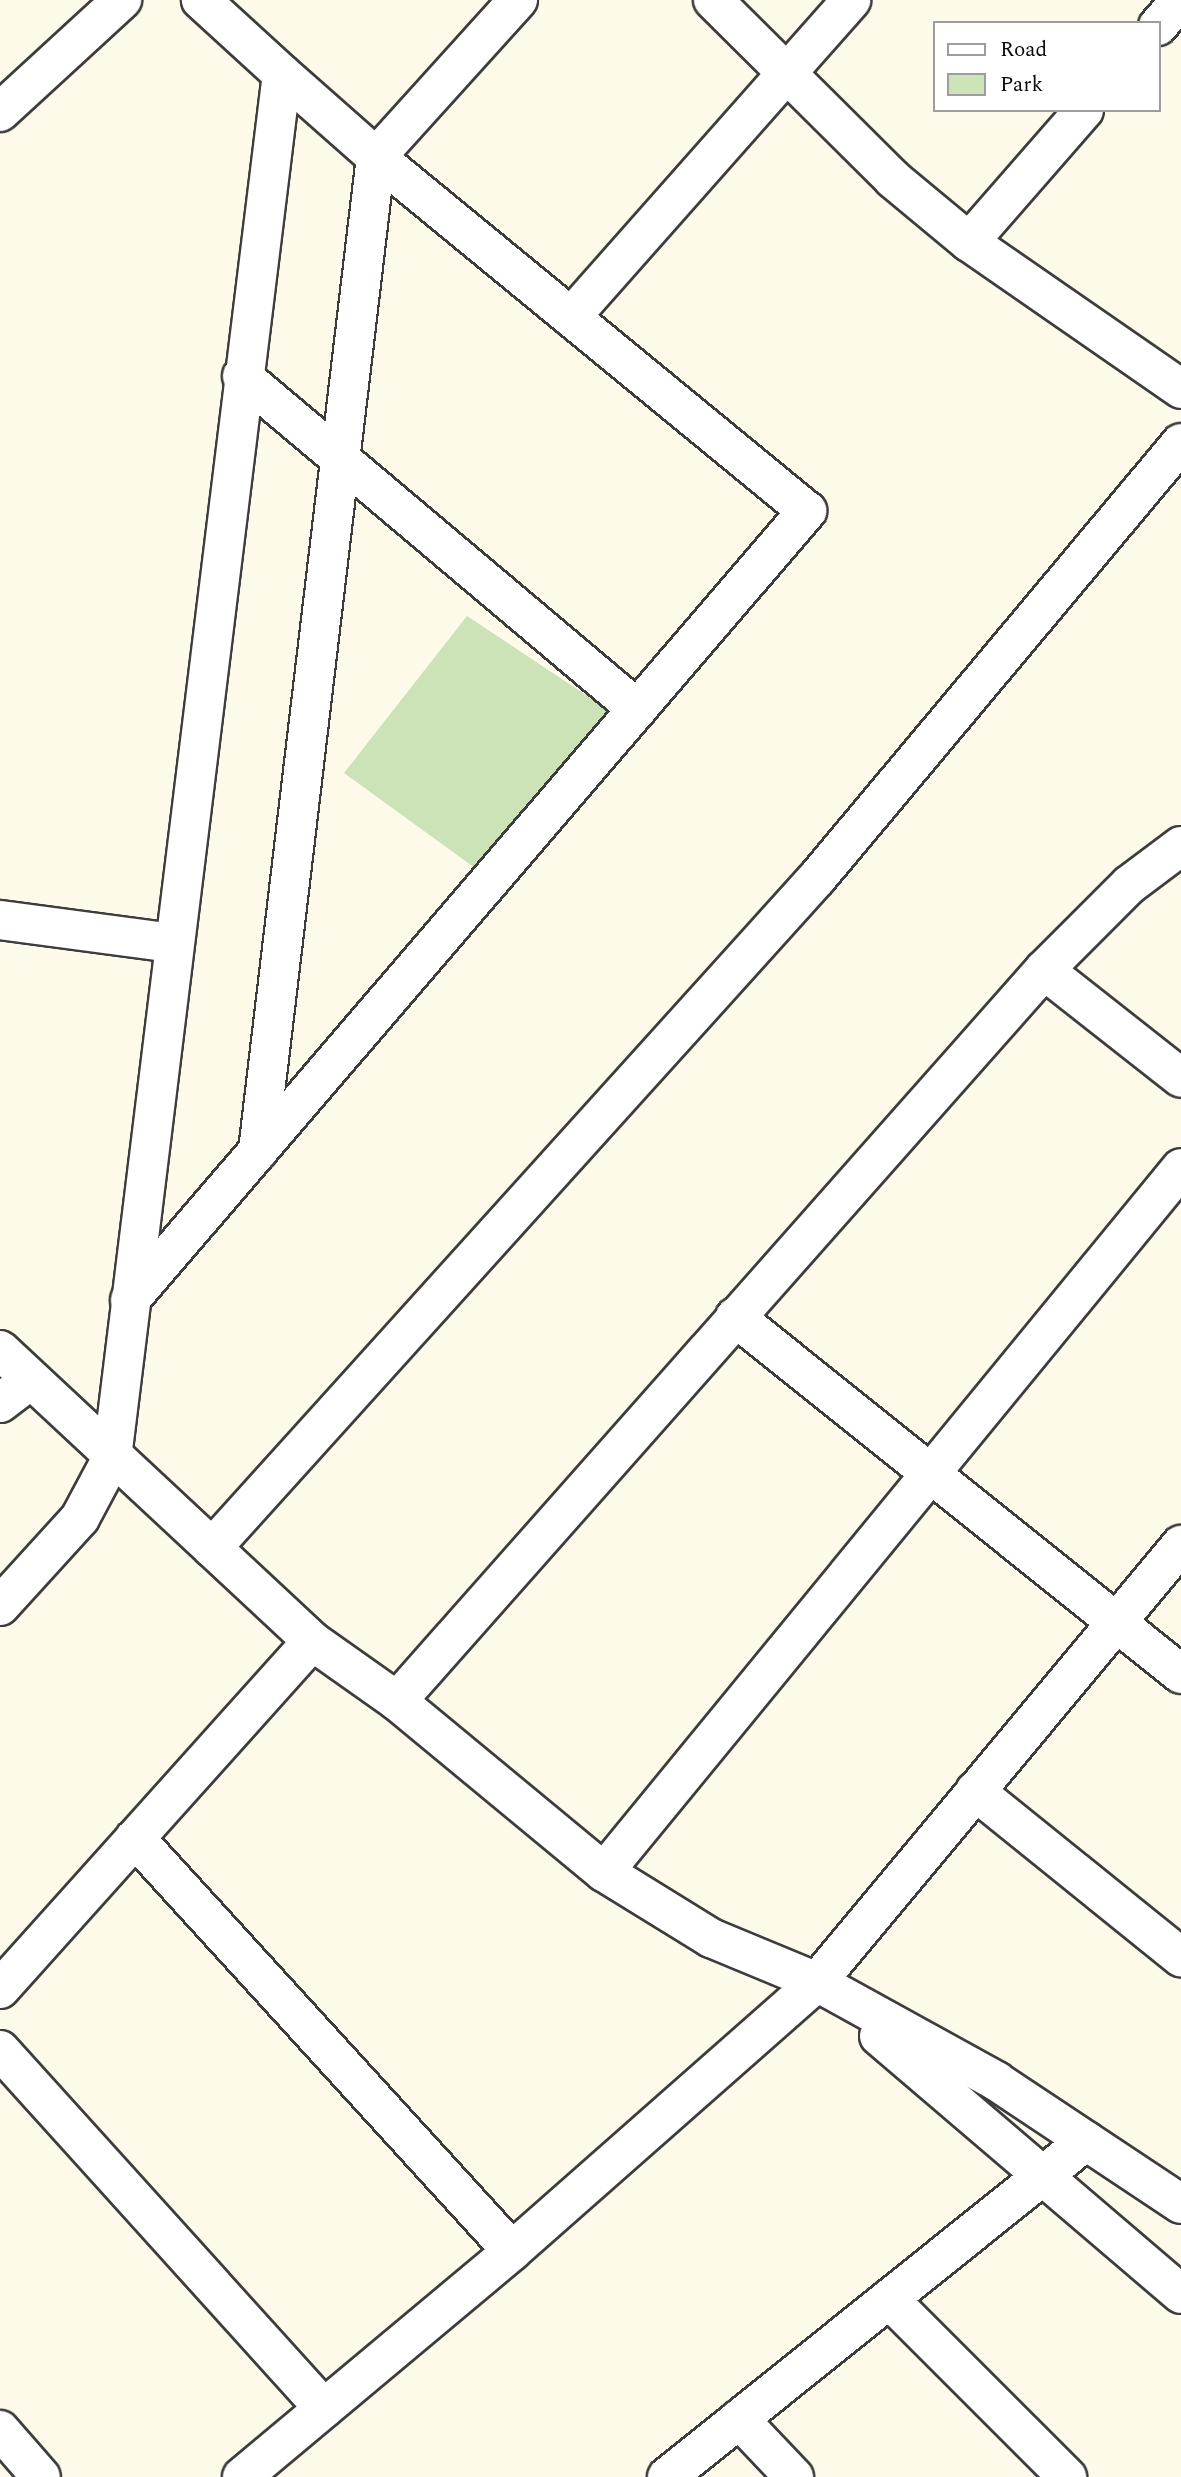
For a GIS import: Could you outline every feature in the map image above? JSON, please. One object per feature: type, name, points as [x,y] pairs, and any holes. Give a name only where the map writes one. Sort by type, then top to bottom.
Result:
[{"type":"street","points":[[1,119],[122,0]]},
{"type":"street","points":[[130,1300],[807,511],[376,157],[201,0]]},
{"type":"street","points":[[258,1151],[376,157],[518,0]]},
{"type":"street","points":[[713,0],[785,73],[969,242],[1181,390]]},
{"type":"street","points":[[571,317],[851,0]]},
{"type":"street","points":[[1160,24],[1181,0]]},
{"type":"street","points":[[0,1605],[80,1518],[112,1458],[242,376],[282,74]]},
{"type":"street","points":[[969,242],[1082,112]]},
{"type":"street","points":[[242,376],[637,709]]},
{"type":"street","points":[[212,1548],[817,878],[1181,443]]},
{"type":"street","points":[[397,1701],[1044,970],[1129,885],[1181,846]]},
{"type":"street","points":[[0,920],[173,943]]},
{"type":"street","points":[[1044,970],[1181,1078]]},
{"type":"street","points":[[604,1872],[1181,1168]]},
{"type":"street","points":[[735,1317],[1181,1674]]},
{"type":"street","points":[[0,1350],[14,1392],[112,1458],[312,1641],[397,1701],[604,1872],[711,1938],[817,1982],[996,2081],[1179,2198]]},
{"type":"street","points":[[242,2477],[512,2251],[817,1982],[1181,1545]]},
{"type":"street","points":[[0,1989],[312,1641]]},
{"type":"street","points":[[975,1791],[1181,1957]]},
{"type":"street","points":[[135,1838],[512,2251]]},
{"type":"street","points":[[817,1982],[1181,2294]]},
{"type":"street","points":[[0,2050],[324,2408]]},
{"type":"street","points":[[667,2477],[1086,2141]]},
{"type":"street","points":[[889,2299],[1067,2477]]},
{"type":"street","points":[[739,2419],[794,2477]]},
{"type":"street","points":[[0,2431],[41,2477]]},
{"type":"green space","points":[[467,616],[610,711],[475,868],[344,773]]}]
